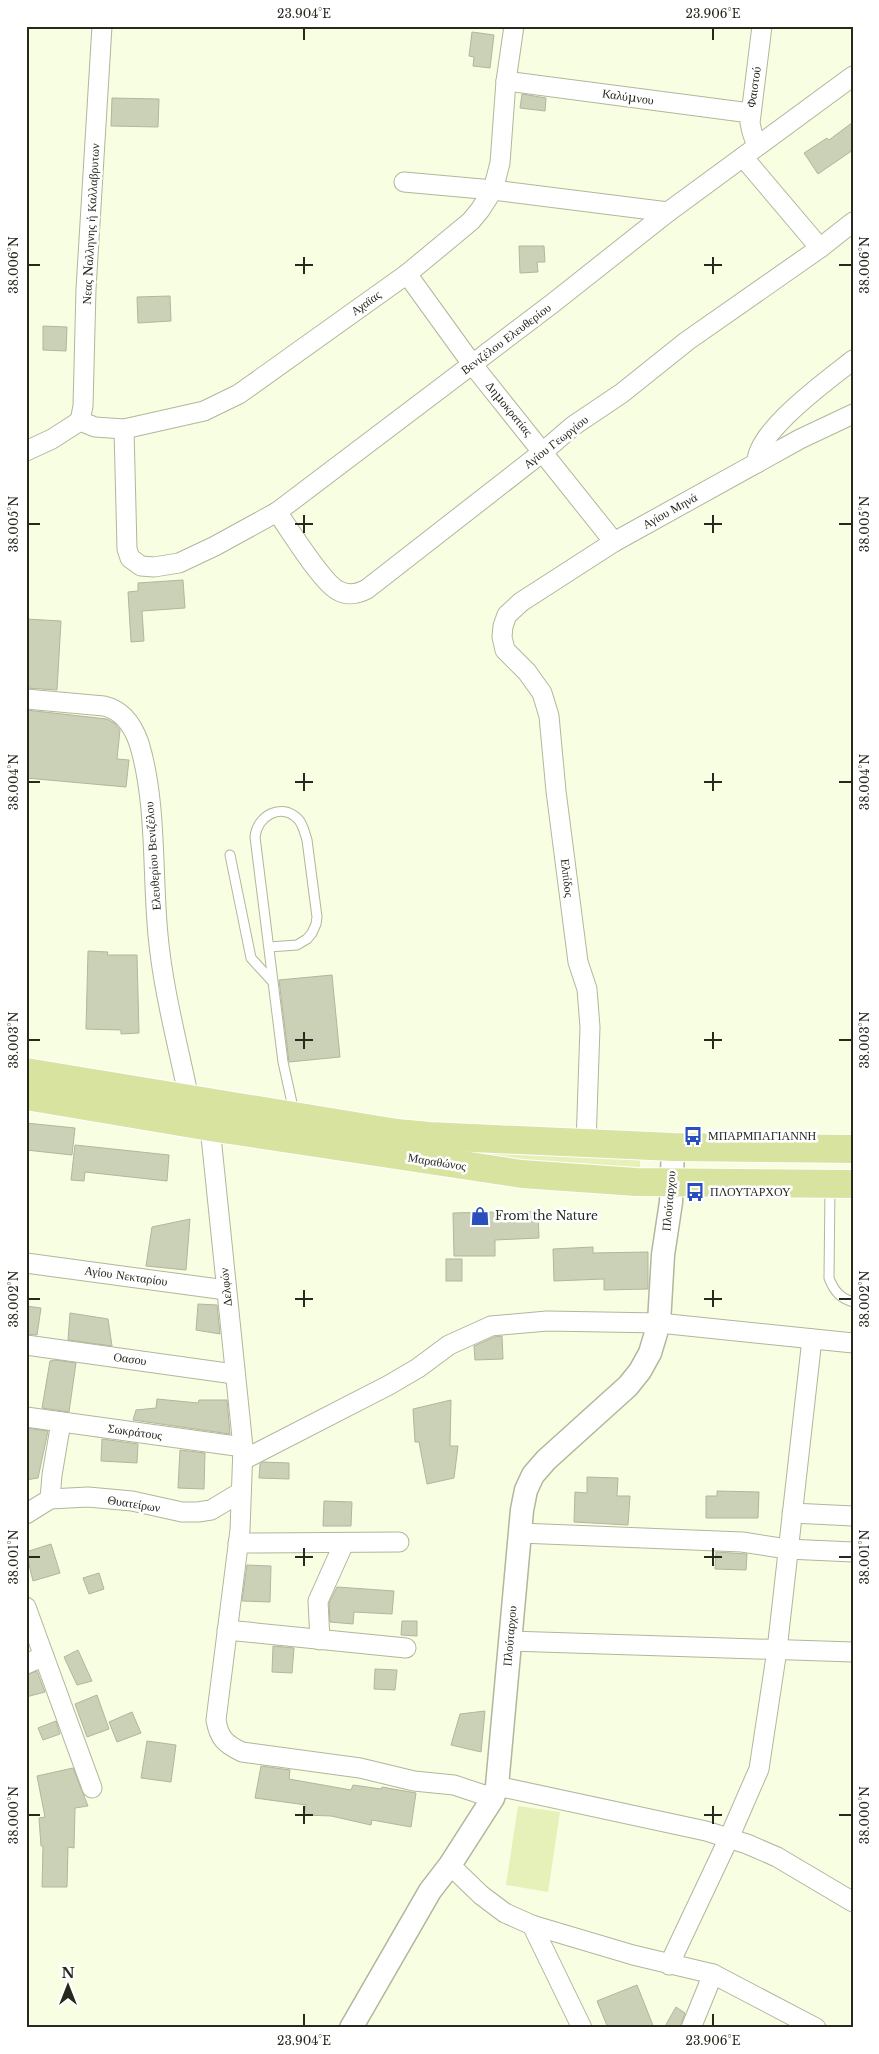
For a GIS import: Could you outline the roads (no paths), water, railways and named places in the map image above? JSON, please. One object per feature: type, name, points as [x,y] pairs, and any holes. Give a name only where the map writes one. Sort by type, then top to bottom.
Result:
[{"type":"main road","name":"Μαραθώνος","points":[[26,1072],[397,1133],[586,1144],[668,1170],[841,1184]]},
{"type":"main road","name":"Μαραθώνος","points":[[26,1096],[494,1171],[571,1178],[668,1170],[853,1149]]},
{"type":"main road","points":[[668,1170],[818,1170],[853,1168]]},
{"type":"street","name":"Νεας Nαλληνης ή Καλλαβρυτων","points":[[74,425],[83,406],[86,289],[102,26]]},
{"type":"street","name":"Αχαϊας","points":[[74,425],[124,429],[198,413],[232,398],[407,274],[471,221],[486,203],[493,190],[500,163],[506,80],[514,26]]},
{"type":"street","name":"Φαιστού","points":[[762,26],[750,113],[752,132],[750,152],[820,248]]},
{"type":"street","name":"Βενιζέλου Ελευθερίου","points":[[124,429],[127,549],[130,558],[142,566],[154,567],[180,562],[215,546],[277,512],[553,303],[668,212],[853,76]]},
{"type":"street","name":"Καλύμνου","points":[[506,80],[750,113]]},
{"type":"street","points":[[404,182],[493,190],[668,212]]},
{"type":"street","name":"Αγίου Γεωργίου","points":[[277,512],[328,583],[343,593],[358,593],[378,582],[544,452],[573,426],[622,393],[687,341],[820,248],[853,222]]},
{"type":"street","name":"Δημοκρατίας","points":[[407,274],[472,364],[614,542]]},
{"type":"street","points":[[758,463],[760,448],[775,427],[853,360]]},
{"type":"street","name":"Αγίου Μηνά","points":[[503,626],[507,615],[515,606],[614,542],[800,439],[853,414]]},
{"type":"street","points":[[26,451],[74,425]]},
{"type":"street","name":"Ελπίδος","points":[[503,626],[502,637],[505,650],[533,680],[542,693],[549,716],[556,791],[578,962],[587,989],[590,1027],[586,1144]]},
{"type":"street","name":"Ελευθερίου Βενιζέλου","points":[[26,700],[104,706],[114,709],[125,718],[138,742],[148,779],[158,936],[162,966],[189,1099]]},
{"type":"street","name":"Δελφών","points":[[210,1127],[243,1454],[238,1544],[216,1720],[219,1734],[233,1748],[242,1752],[360,1768],[414,1781],[495,1792],[706,1831],[777,1857],[853,1902]]},
{"type":"street","name":"Πλούταρχου","points":[[350,2028],[430,1891],[450,1865],[495,1792],[524,1498],[534,1474],[546,1460],[634,1379],[650,1353],[658,1323],[663,1255],[670,1213],[668,1170]]},
{"type":"street","name":"Αγίου Νεκταρίου","points":[[26,1263],[226,1290]]},
{"type":"street","points":[[243,1454],[389,1385],[418,1368],[449,1345],[491,1326],[547,1321],[658,1323],[853,1343]]},
{"type":"street","points":[[668,1964],[729,1838],[759,1769],[778,1650],[812,1339]]},
{"type":"street","name":"Οασου","points":[[26,1345],[234,1374]]},
{"type":"street","name":"Σωκράτους","points":[[26,1417],[243,1454]]},
{"type":"street","points":[[50,1499],[60,1422]]},
{"type":"street","name":"Θυατείρων","points":[[26,1514],[50,1499],[88,1497],[132,1501],[182,1512],[198,1512],[210,1510],[241,1492]]},
{"type":"street","points":[[792,1513],[853,1516]]},
{"type":"street","points":[[520,1533],[742,1542],[788,1549],[853,1552]]},
{"type":"street","points":[[238,1544],[399,1542]]},
{"type":"street","points":[[320,1640],[318,1601],[344,1543]]},
{"type":"street","points":[[26,1607],[92,1788]]},
{"type":"street","points":[[227,1630],[406,1648]]},
{"type":"street","points":[[510,1641],[853,1652]]},
{"type":"street","points":[[26,1664],[44,1656]]},
{"type":"street","points":[[450,1865],[481,1895],[499,1909],[532,1925],[668,1964],[713,1974],[808,2026]]},
{"type":"street","points":[[532,1925],[582,2028]]},
{"type":"street","points":[[691,2028],[713,1974]]},
{"type":"lane","points":[[269,947],[297,944],[307,939],[312,933],[317,917],[307,840],[304,831],[299,820],[290,813],[277,811],[262,818],[255,836],[283,1062],[295,1117]]},
{"type":"lane","points":[[230,855],[251,958],[272,981]]},
{"type":"lane","points":[[841,1184],[828,1278],[834,1290],[843,1299],[853,1302]]},
{"type":"place","name":"ΜΠΑΡΜΠΑΓΙΑΝΝΗ","points":[[693,1136]]},
{"type":"place","name":"ΠΛΟΥΤΑΡΧΟΥ","points":[[695,1192]]},
{"type":"place","name":"From the Nature","points":[[480,1216]]}]
